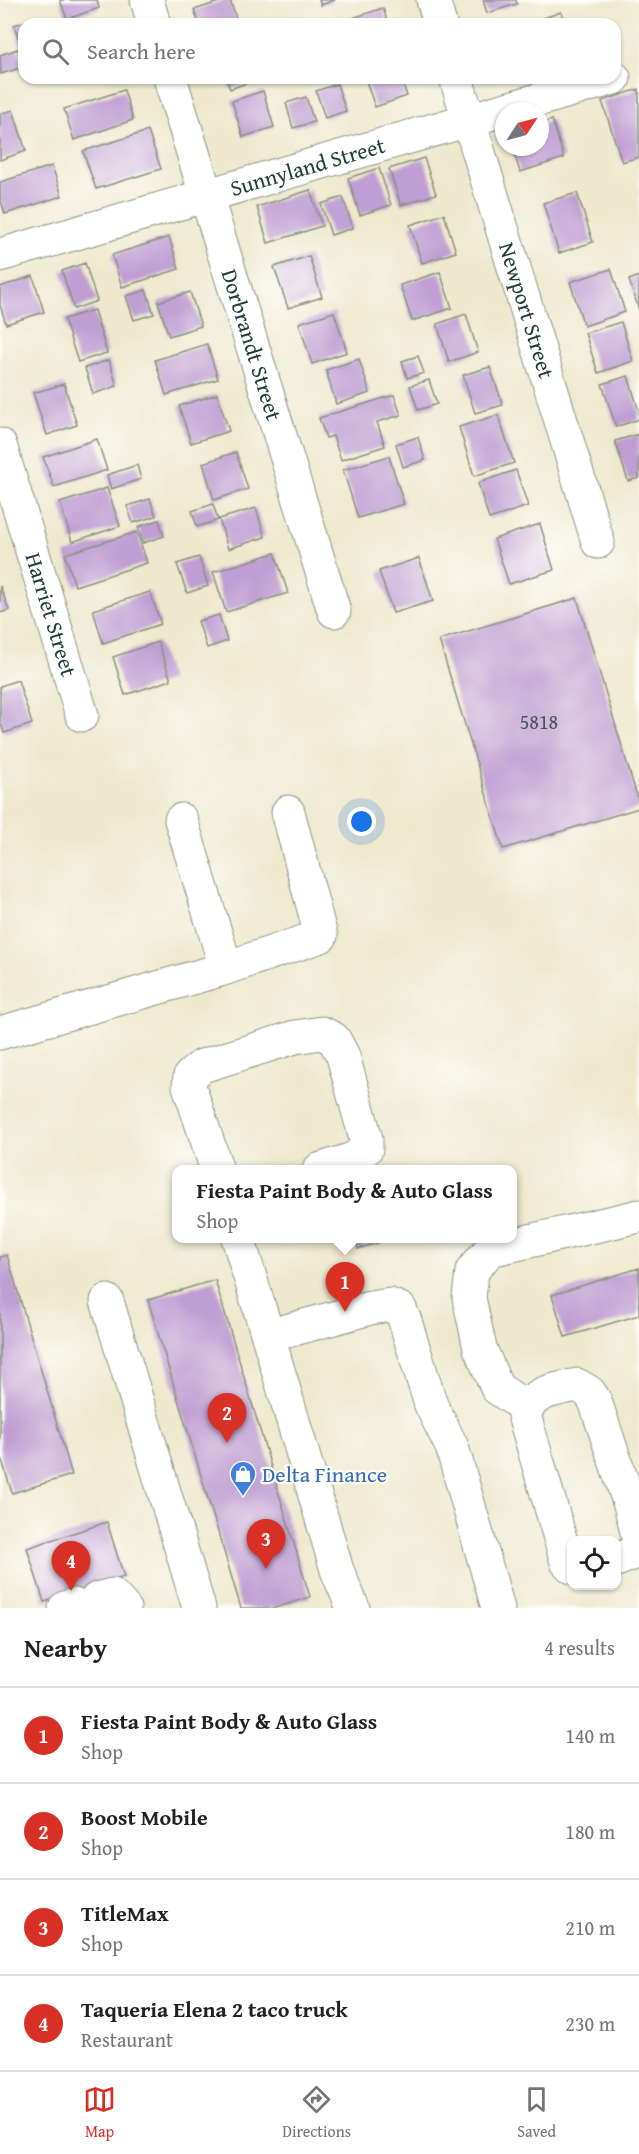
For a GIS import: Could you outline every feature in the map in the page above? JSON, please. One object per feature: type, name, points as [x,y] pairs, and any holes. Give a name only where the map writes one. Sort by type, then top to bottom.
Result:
[{"type":"street","points":[[147,0],[152,18]]},
{"type":"street","points":[[433,0],[438,18]]},
{"type":"street","name":"Sunnyland Street","points":[[621,76],[639,71]]},
{"type":"street","name":"Dorbrandt Street","points":[[172,84],[334,611]]},
{"type":"street","name":"Newport Street","points":[[458,84],[597,542]]},
{"type":"street","name":"Sunnyland Street","points":[[0,255],[594,84]]},
{"type":"street","name":"Harriet Street","points":[[0,445],[82,715]]},
{"type":"street","points":[[0,1033],[226,968],[321,936],[288,812]]},
{"type":"street","points":[[181,820],[226,968]]},
{"type":"street","points":[[215,1165],[189,1086],[190,1076],[202,1066],[295,1037],[322,1033],[334,1039],[343,1056],[366,1138],[366,1149],[353,1158],[334,1165]]},
{"type":"street","points":[[527,1407],[497,1388],[480,1348],[469,1298],[471,1271],[490,1250],[639,1216]]},
{"type":"street","points":[[239,1243],[337,1570],[353,1608]]},
{"type":"street","points":[[107,1302],[199,1608]]},
{"type":"street","points":[[268,1336],[370,1308],[390,1305],[400,1309],[411,1337],[431,1405],[452,1447],[498,1608]]},
{"type":"street","points":[[567,1562],[524,1415],[532,1400],[541,1394],[577,1385],[589,1392],[595,1401],[635,1507],[639,1541],[632,1554],[621,1558]]},
{"type":"building","points":[[60,0],[97,0],[99,8],[67,18]]},
{"type":"building","points":[[230,0],[236,18],[197,18],[194,10]]},
{"type":"building","points":[[319,0],[335,0],[321,5]]},
{"type":"building","points":[[483,0],[516,0],[517,4],[487,13]]},
{"type":"building","points":[[383,8],[386,18],[353,18]]},
{"type":"building","points":[[561,12],[563,18],[544,18]]},
{"type":"building","points":[[18,24],[18,36],[14,25]]},
{"type":"building","points":[[18,49],[18,69],[1,74],[0,55]]},
{"type":"building","points":[[228,84],[244,84],[230,89]]},
{"type":"building","points":[[337,84],[346,111],[325,118],[316,91]]},
{"type":"building","points":[[367,84],[403,84],[407,96],[375,107]]},
{"type":"building","points":[[639,89],[639,157],[622,162],[602,101]]},
{"type":"building","points":[[124,90],[133,120],[74,140],[64,109]]},
{"type":"building","points":[[263,91],[274,127],[243,137],[232,101]]},
{"type":"building","points":[[306,97],[314,122],[293,128],[286,103]]},
{"type":"building","points":[[13,110],[26,151],[0,160],[0,114]]},
{"type":"building","points":[[552,120],[564,158],[520,172],[515,156],[549,156],[549,121]]},
{"type":"building","points":[[148,131],[161,169],[96,189],[83,151]]},
{"type":"building","points":[[424,158],[436,194],[401,205],[389,169]]},
{"type":"building","points":[[52,166],[62,196],[5,214],[0,198],[0,182]]},
{"type":"building","points":[[379,168],[391,205],[360,215],[348,178]]},
{"type":"building","points":[[310,190],[322,226],[268,243],[257,207]]},
{"type":"building","points":[[577,193],[593,242],[559,253],[543,203]]},
{"type":"building","points":[[343,197],[353,228],[331,235],[321,204]]},
{"type":"building","points":[[444,214],[456,252],[422,263],[410,225]]},
{"type":"building","points":[[169,237],[179,269],[122,287],[112,255]]},
{"type":"building","points":[[309,256],[322,297],[288,308],[274,267]]},
{"type":"building","points":[[85,263],[97,301],[74,309],[62,271]]},
{"type":"building","points":[[611,269],[625,312],[584,326],[570,282]]},
{"type":"building","points":[[440,272],[452,308],[412,321],[400,285]]},
{"type":"building","points":[[33,276],[44,312],[6,324],[0,305],[0,287]]},
{"type":"building","points":[[639,276],[639,310],[629,280]]},
{"type":"building","points":[[146,290],[154,314],[134,320],[126,296]]},
{"type":"building","points":[[190,292],[201,326],[169,336],[158,302]]},
{"type":"building","points":[[94,310],[107,353],[78,362],[64,319]]},
{"type":"building","points":[[334,312],[347,352],[312,364],[299,323]]},
{"type":"building","points":[[466,314],[478,352],[449,362],[437,324]]},
{"type":"building","points":[[621,322],[633,361],[598,373],[585,333]]},
{"type":"building","points":[[207,344],[218,379],[166,395],[155,360]]},
{"type":"building","points":[[418,356],[424,373],[407,378],[402,361]]},
{"type":"building","points":[[359,359],[370,393],[336,404],[326,370]]},
{"type":"building","points":[[109,360],[117,386],[93,394],[85,368]]},
{"type":"building","points":[[490,367],[503,405],[475,413],[463,375]]},
{"type":"building","points":[[628,376],[639,411],[639,419],[616,427],[602,384]]},
{"type":"building","points":[[429,380],[437,404],[418,410],[410,386]]},
{"type":"building","points":[[64,384],[77,425],[47,435],[33,393]]},
{"type":"building","points":[[217,394],[229,431],[191,443],[179,406]]},
{"type":"building","points":[[394,395],[401,415],[377,422],[385,446],[341,460],[333,436],[326,438],[319,418]]},
{"type":"building","points":[[498,415],[514,463],[474,476],[459,427]]},
{"type":"building","points":[[639,434],[639,478],[628,481],[615,441]]},
{"type":"building","points":[[418,437],[425,460],[403,467],[396,444]]},
{"type":"building","points":[[97,439],[107,470],[54,487],[43,457]]},
{"type":"building","points":[[236,452],[248,489],[214,500],[203,463]]},
{"type":"building","points":[[389,456],[404,504],[358,518],[343,470]]},
{"type":"building","points":[[137,465],[141,479],[111,489],[107,475]]},
{"type":"building","points":[[516,470],[528,506],[489,519],[478,483]]},
{"type":"building","points":[[107,488],[120,526],[72,542],[60,503]]},
{"type":"building","points":[[150,499],[156,516],[133,523],[127,506]]},
{"type":"building","points":[[213,504],[218,520],[197,527],[192,511]]},
{"type":"building","points":[[256,508],[265,537],[228,549],[219,519]]},
{"type":"building","points":[[159,520],[164,536],[143,543],[138,527]]},
{"type":"building","points":[[540,524],[554,570],[509,584],[494,539]]},
{"type":"building","points":[[137,532],[147,563],[75,586],[65,554]]},
{"type":"building","points":[[275,553],[288,593],[226,612],[213,572]]},
{"type":"building","points":[[199,557],[208,586],[187,593],[177,564]]},
{"type":"building","points":[[419,558],[433,601],[393,613],[379,571]]},
{"type":"building","points":[[0,586],[9,610],[0,613]]},
{"type":"building","points":[[150,592],[161,624],[103,643],[93,610]]},
{"type":"building","points":[[577,598],[639,808],[503,849],[439,640]]},
{"type":"building","points":[[219,615],[227,641],[207,648],[198,621]]},
{"type":"building","points":[[158,642],[171,680],[125,695],[113,657]]},
{"type":"building","points":[[18,680],[32,724],[4,733],[0,721],[0,686]]},
{"type":"building","points":[[356,1243],[378,1243],[358,1249]]},
{"type":"building","points":[[7,1255],[72,1475],[12,1493],[0,1454],[0,1257]]},
{"type":"building","points":[[639,1268],[639,1315],[565,1337],[552,1295]]},
{"type":"building","points":[[215,1280],[310,1597],[275,1608],[241,1608],[148,1300]]},
{"type":"building","points":[[107,1522],[124,1577],[44,1602],[27,1548]]},
{"type":"place","name":"Fiesta Paint Body & Auto Glass","points":[[345,1312]]},
{"type":"place","name":"Boost Mobile","points":[[227,1443]]},
{"type":"place","name":"Delta Finance","points":[[243,1497]]},
{"type":"place","name":"TitleMax","points":[[266,1569]]},
{"type":"place","name":"Taqueria Elena 2 taco truck","points":[[71,1591]]}]
